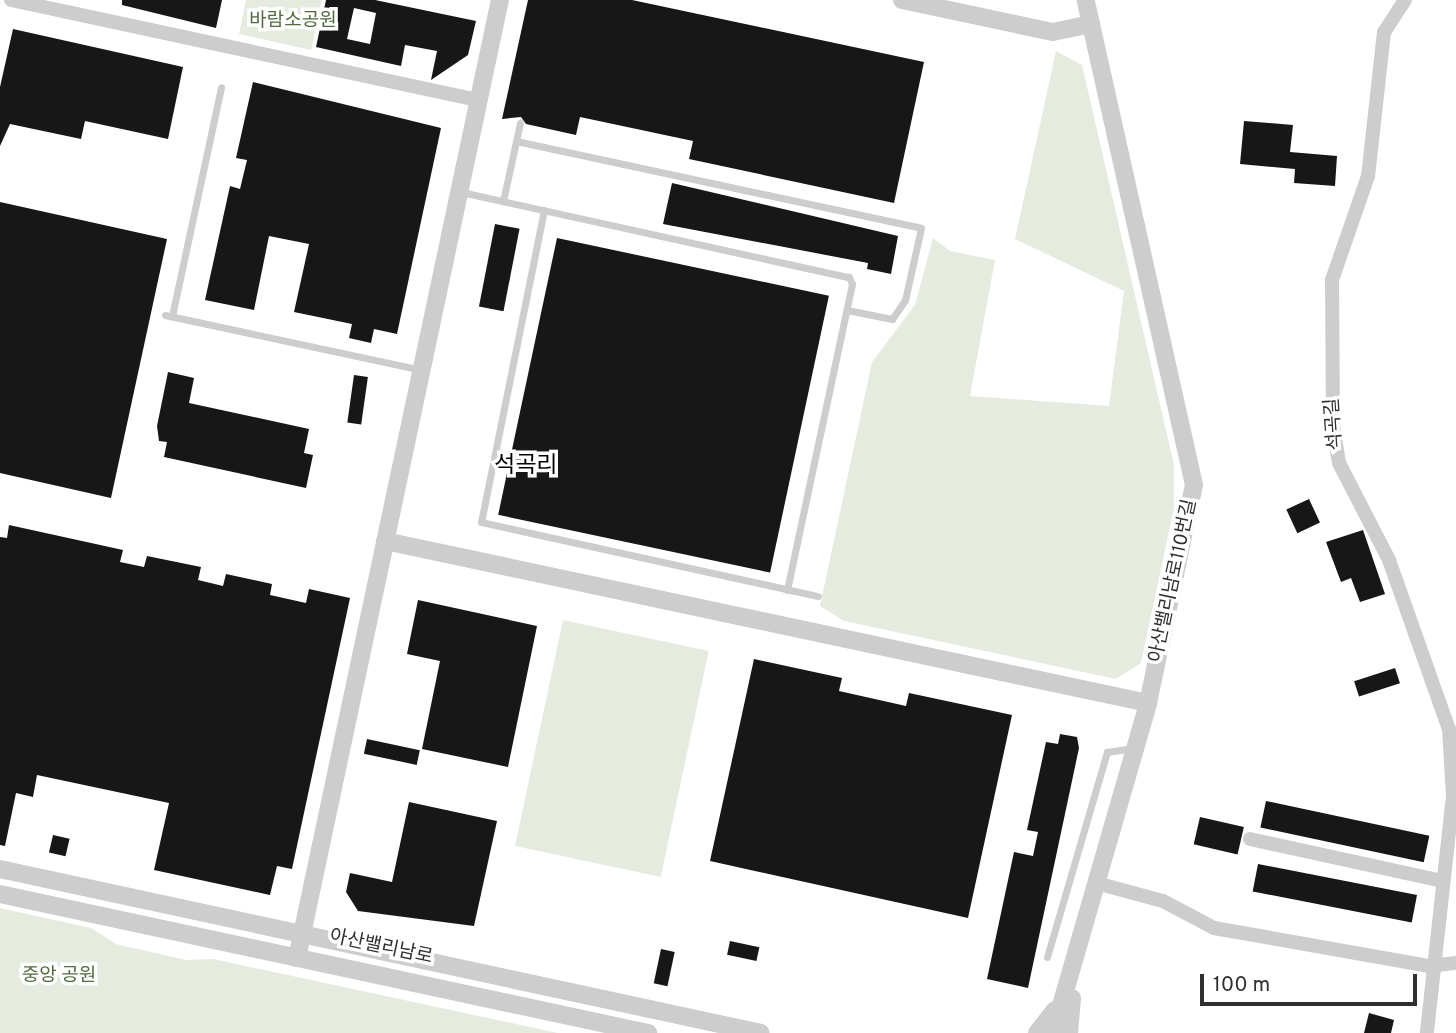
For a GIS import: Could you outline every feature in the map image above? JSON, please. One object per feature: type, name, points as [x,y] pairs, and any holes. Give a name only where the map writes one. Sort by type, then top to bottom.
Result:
[{"type":"street","points":[[10,0],[479,100]]},
{"type":"street","points":[[297,958],[500,0]]},
{"type":"street","points":[[902,0],[1053,32],[1091,24]]},
{"type":"street","name":"아산밸리남로110번길","points":[[1053,1033],[1072,980],[1100,884],[1148,704],[1194,485],[1086,0]]},
{"type":"street","name":"석곡길","points":[[1405,0],[1384,32],[1368,176],[1332,280],[1333,425],[1339,463],[1389,560],[1442,699],[1453,760],[1443,881],[1430,966],[1427,1033]]},
{"type":"street","points":[[385,541],[1148,704]]},
{"type":"street","points":[[1250,839],[1443,881]]},
{"type":"street","name":"아산밸리남로","points":[[0,869],[302,932],[732,1030],[761,1033]]},
{"type":"street","points":[[1100,884],[1163,901],[1214,928],[1430,966],[1456,963]]},
{"type":"street","name":"아산밸리남로","points":[[0,894],[648,1033]]},
{"type":"street","points":[[1037,1033],[1072,980]]},
{"type":"street","points":[[1069,1033],[1072,980]]},
{"type":"lane","points":[[221,87],[168,316],[422,370]]},
{"type":"lane","points":[[503,201],[520,123]]},
{"type":"lane","points":[[516,141],[921,228],[905,300],[892,319],[847,310]]},
{"type":"lane","points":[[460,192],[845,275],[852,284],[787,590]]},
{"type":"lane","points":[[544,210],[481,522],[818,596]]},
{"type":"lane","points":[[1047,957],[1107,752],[1125,749]]},
{"type":"green space","name":"바람소공원","points":[[246,0],[322,0],[311,50],[239,34]]},
{"type":"green space","points":[[1056,51],[1082,65],[1174,465],[1174,508],[1141,663],[1116,679],[844,621],[820,606],[872,362],[915,305],[933,238],[950,251],[995,260],[970,396],[1109,406],[1124,291],[1015,239]]},
{"type":"green space","points":[[563,620],[709,651],[661,877],[515,846]]},
{"type":"green space","name":"중앙 공원","points":[[0,908],[91,928],[116,944],[186,960],[213,959],[558,1033],[0,1033]]},
{"type":"building","points":[[122,0],[222,0],[216,28],[122,5]]},
{"type":"building","points":[[326,0],[375,0],[476,21],[468,55],[431,80],[437,51],[405,45],[401,66],[316,47]],"holes":[[[354,8],[376,13],[370,44],[347,39]]]},
{"type":"building","points":[[528,0],[632,0],[924,62],[894,203],[689,159],[693,141],[580,117],[576,135],[526,124],[521,117],[502,119]]},
{"type":"building","points":[[13,29],[183,67],[168,139],[85,121],[81,139],[10,124],[0,146],[0,87]]},
{"type":"building","points":[[253,82],[441,128],[397,334],[374,329],[371,343],[349,338],[352,324],[294,312],[309,244],[269,236],[254,310],[205,300],[230,186],[240,189],[247,160],[236,158]]},
{"type":"building","points":[[1244,121],[1293,125],[1290,152],[1337,156],[1335,186],[1294,183],[1295,169],[1240,164]]},
{"type":"building","points":[[672,183],[898,236],[891,274],[867,269],[868,263],[663,224]]},
{"type":"building","points":[[0,202],[167,239],[111,498],[0,473]]},
{"type":"building","points":[[495,224],[520,229],[504,311],[479,306]]},
{"type":"building","points":[[557,238],[829,296],[770,573],[498,515]]},
{"type":"building","points":[[168,372],[194,378],[189,403],[309,429],[304,453],[313,455],[306,488],[164,457],[167,442],[159,441],[157,426]]},
{"type":"building","points":[[354,375],[368,377],[361,424],[347,423]]},
{"type":"building","points":[[1309,499],[1320,523],[1297,533],[1286,510]]},
{"type":"building","points":[[9,525],[123,550],[120,562],[144,567],[147,556],[201,567],[198,580],[223,586],[226,574],[272,584],[270,595],[306,603],[309,589],[350,598],[292,869],[277,866],[270,895],[154,870],[169,803],[37,775],[33,797],[16,793],[5,846],[0,845],[0,537],[7,538]]},
{"type":"building","points":[[1363,530],[1385,594],[1360,602],[1351,578],[1341,582],[1326,542]]},
{"type":"building","points":[[418,600],[537,626],[508,767],[422,749],[440,661],[407,654]]},
{"type":"building","points":[[754,659],[842,678],[839,691],[906,706],[909,693],[1012,715],[968,918],[710,861]]},
{"type":"building","points":[[1395,668],[1400,683],[1359,697],[1354,681]]},
{"type":"building","points":[[1060,734],[1077,737],[1079,748],[1028,988],[987,979],[1014,852],[1033,856],[1038,832],[1027,830],[1046,742],[1058,744]]},
{"type":"building","points":[[367,739],[420,750],[417,765],[364,754]]},
{"type":"building","points":[[1266,801],[1429,836],[1424,862],[1260,827]]},
{"type":"building","points":[[409,802],[497,821],[474,926],[358,911],[346,892],[350,873],[392,882]]},
{"type":"building","points":[[1200,817],[1244,827],[1238,854],[1194,844]]},
{"type":"building","points":[[53,835],[70,839],[66,856],[49,853]]},
{"type":"building","points":[[1258,864],[1417,895],[1412,922],[1253,891]]},
{"type":"building","points":[[730,941],[759,947],[756,961],[727,955]]},
{"type":"building","points":[[661,949],[675,952],[667,986],[654,983]]},
{"type":"building","points":[[1369,1013],[1394,1020],[1391,1033],[1364,1033]]},
{"type":"district","name":"석곡리","points":[[526,467]]}]
